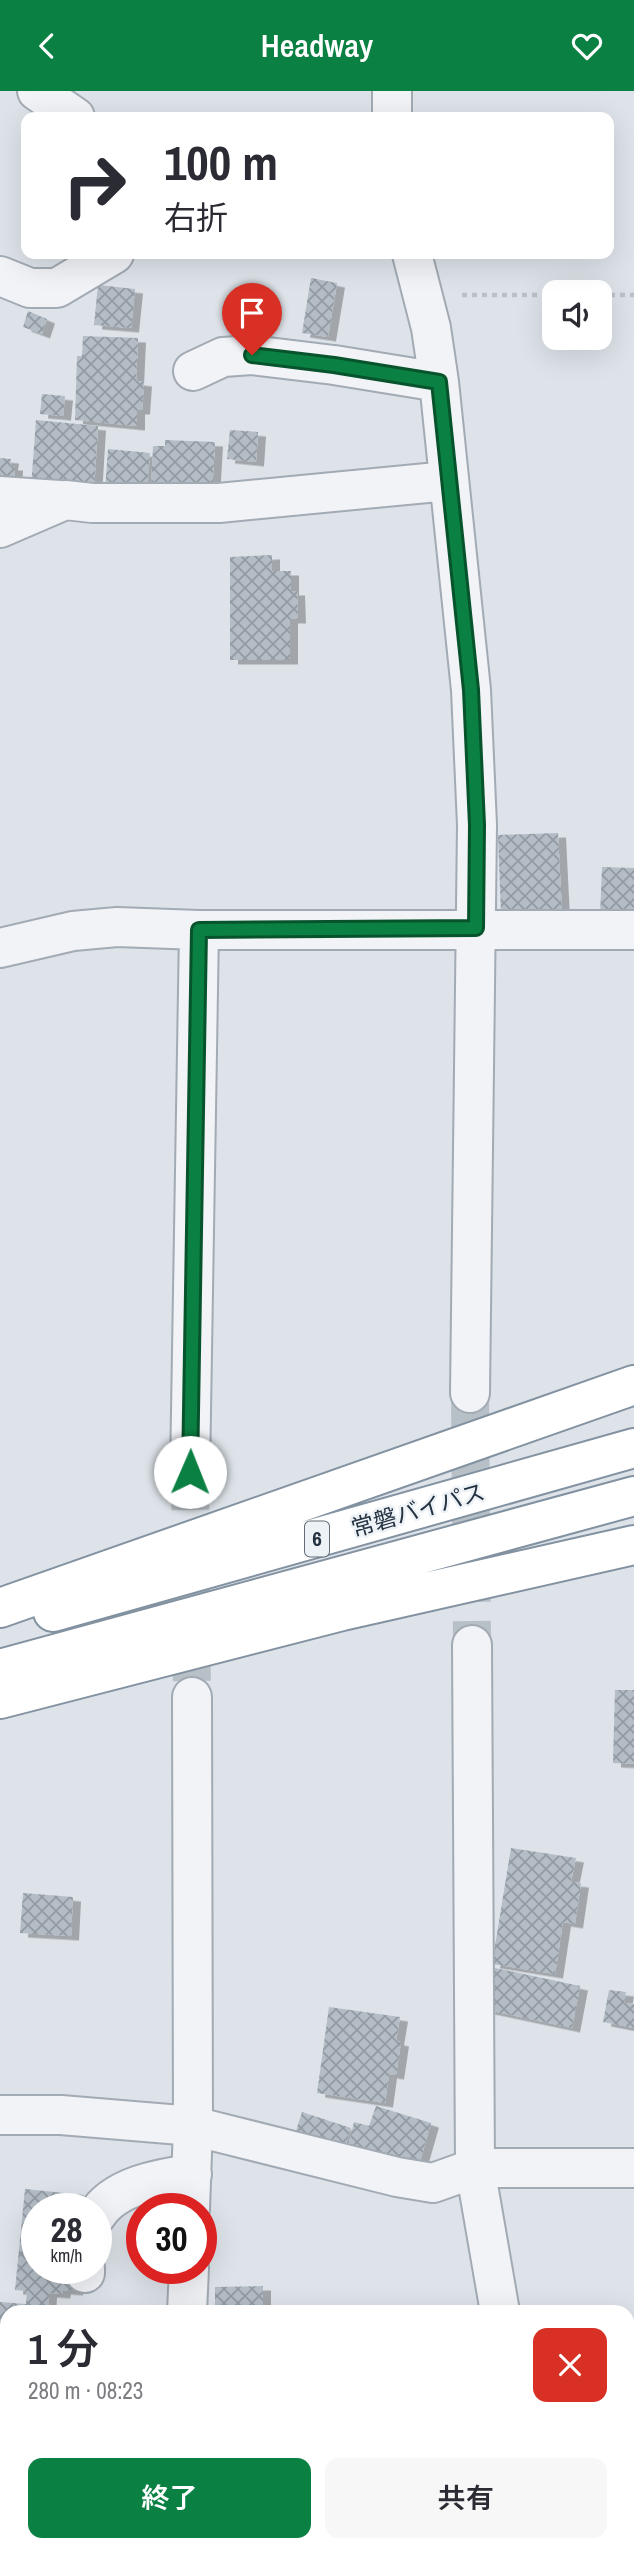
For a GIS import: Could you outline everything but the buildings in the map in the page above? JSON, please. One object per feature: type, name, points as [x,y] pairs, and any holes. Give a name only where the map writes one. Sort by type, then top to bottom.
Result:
[{"type":"highway","points":[[0,1608],[634,1385]]},
{"type":"highway","name":"常磐バイパス","points":[[0,1627],[412,1513],[634,1448]]},
{"type":"highway","name":"常磐バイパス","points":[[0,1669],[634,1496]]},
{"type":"highway","points":[[0,1699],[342,1611],[634,1545]]},
{"type":"street","points":[[37,91],[68,112]]},
{"type":"street","points":[[392,91],[392,112]]},
{"type":"street","points":[[0,276],[30,288],[57,288],[106,259]]},
{"type":"street","points":[[413,259],[423,295],[439,382],[471,690],[477,825],[470,1393]]},
{"type":"street","points":[[193,371],[223,357],[252,355],[439,382]]},
{"type":"street","points":[[0,496],[92,503],[219,503],[448,481]]},
{"type":"street","points":[[0,528],[65,501]]},
{"type":"street","points":[[0,948],[73,931],[117,927],[199,930],[634,930]]},
{"type":"street","points":[[190,1472],[199,930]]},
{"type":"street","points":[[472,1645],[475,2168],[499,2305]]},
{"type":"street","points":[[112,2201],[121,2194],[162,2178],[191,2191],[192,1696]]},
{"type":"street","points":[[0,2115],[61,2115],[193,2126],[397,2178],[433,2183],[475,2168],[634,2168]]},
{"type":"street","points":[[187,2305],[188,2284]]},
{"type":"path","points":[[423,295],[542,295]]},
{"type":"path","points":[[612,295],[634,295]]},
{"type":"tunnel","points":[[470,1393],[472,1645]]},
{"type":"tunnel","points":[[190,1472],[192,1697]]},
{"type":"route","points":[[190,1472],[199,930],[476,928],[477,825],[471,690],[439,382],[252,355]]}]
